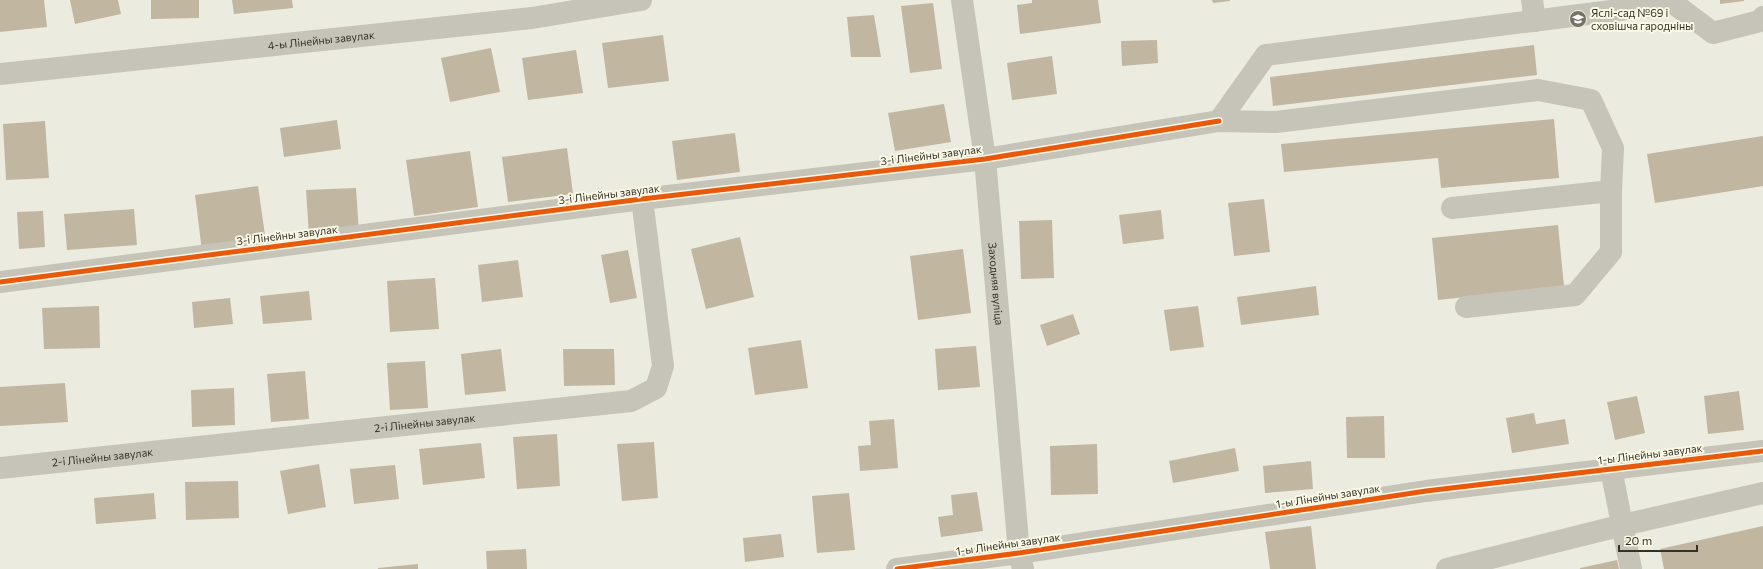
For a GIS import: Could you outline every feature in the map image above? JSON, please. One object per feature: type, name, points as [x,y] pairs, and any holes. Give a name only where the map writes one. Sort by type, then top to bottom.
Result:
[{"type":"street","name":"4-ы Лінейны завулак","points":[[0,74],[532,18],[641,0]]},
{"type":"street","name":"Заходняя вуліца","points":[[962,0],[985,159],[1021,561]]},
{"type":"street","points":[[1532,0],[1535,22]]},
{"type":"street","points":[[1219,121],[1266,55],[1535,22],[1673,3],[1713,33],[1760,21],[1763,17]]},
{"type":"street","name":"3-і Лінейны завулак","points":[[0,282],[642,199],[985,159],[1219,121],[1276,122],[1538,90],[1591,100],[1614,148],[1611,191],[1611,252],[1575,295],[1466,307]]},
{"type":"street","points":[[1452,208],[1611,191]]},
{"type":"street","name":"2-і Лінейны завулак","points":[[0,468],[631,401],[656,388],[663,366],[642,199]]},
{"type":"street","name":"1-ы Лінейны завулак","points":[[897,569],[1021,561],[1426,491],[1763,451]]},
{"type":"street","points":[[1612,469],[1631,569]]},
{"type":"street","points":[[1448,569],[1622,525],[1763,493]]},
{"type":"building","points":[[0,0],[44,0],[47,27],[0,32]]},
{"type":"building","points":[[70,0],[118,0],[121,14],[75,24]]},
{"type":"building","points":[[151,0],[199,0],[199,18],[151,19]]},
{"type":"building","points":[[232,0],[292,0],[293,8],[234,14]]},
{"type":"building","points":[[1032,0],[1098,0],[1101,23],[1020,34],[1017,5],[1032,3]]},
{"type":"building","points":[[1212,0],[1230,0],[1230,1],[1213,3]]},
{"type":"building","points":[[1720,0],[1744,0],[1744,1],[1720,4]]},
{"type":"building","points":[[933,3],[942,69],[910,73],[901,6]]},
{"type":"building","points":[[874,15],[881,57],[851,57],[847,17]]},
{"type":"building","points":[[663,35],[669,81],[608,88],[602,43]]},
{"type":"building","points":[[1157,40],[1158,63],[1122,66],[1121,41]]},
{"type":"building","points":[[1534,45],[1537,75],[1273,106],[1270,77]]},
{"type":"building","points":[[491,48],[500,92],[450,102],[441,58]]},
{"type":"building","points":[[576,50],[583,93],[528,100],[522,58]]},
{"type":"building","points":[[1052,56],[1057,94],[1012,100],[1007,63]]},
{"type":"building","points":[[944,104],[951,142],[895,151],[888,113]]},
{"type":"building","points":[[1554,119],[1559,178],[1441,188],[1438,158],[1284,172],[1281,144]]},
{"type":"building","points":[[337,120],[341,149],[284,157],[280,128]]},
{"type":"building","points":[[45,121],[49,178],[6,180],[3,124]]},
{"type":"building","points":[[735,133],[740,172],[677,180],[672,141]]},
{"type":"building","points":[[1763,136],[1763,186],[1655,203],[1647,154]]},
{"type":"building","points":[[567,148],[573,194],[508,202],[502,157]]},
{"type":"building","points":[[470,151],[478,207],[414,216],[406,160]]},
{"type":"building","points":[[258,186],[266,242],[202,251],[195,195]]},
{"type":"building","points":[[356,188],[359,233],[309,235],[306,190]]},
{"type":"building","points":[[1264,199],[1270,252],[1234,256],[1228,203]]},
{"type":"building","points":[[134,209],[137,245],[67,250],[64,214]]},
{"type":"building","points":[[1161,210],[1164,239],[1123,244],[1119,215]]},
{"type":"building","points":[[43,211],[45,247],[19,249],[17,212]]},
{"type":"building","points":[[1052,220],[1054,278],[1021,279],[1019,221]]},
{"type":"building","points":[[1558,225],[1564,286],[1438,300],[1432,238]]},
{"type":"building","points":[[740,237],[754,297],[706,309],[691,249]]},
{"type":"building","points":[[963,249],[971,313],[918,320],[910,256]]},
{"type":"building","points":[[628,250],[637,298],[610,303],[601,255]]},
{"type":"building","points":[[518,260],[523,297],[482,302],[478,265]]},
{"type":"building","points":[[435,278],[439,329],[390,332],[387,281]]},
{"type":"building","points":[[1316,286],[1319,315],[1241,325],[1237,297]]},
{"type":"building","points":[[309,291],[312,320],[263,324],[260,296]]},
{"type":"building","points":[[230,298],[233,324],[194,328],[192,302]]},
{"type":"building","points":[[99,306],[100,348],[44,349],[42,308]]},
{"type":"building","points":[[1198,306],[1204,347],[1170,351],[1164,310]]},
{"type":"building","points":[[1073,314],[1080,334],[1047,346],[1040,325]]},
{"type":"building","points":[[801,340],[808,388],[755,395],[748,348]]},
{"type":"building","points":[[976,346],[980,387],[938,390],[935,349]]},
{"type":"building","points":[[501,349],[506,391],[465,395],[461,354]]},
{"type":"building","points":[[563,349],[614,349],[615,385],[564,386]]},
{"type":"building","points":[[425,361],[428,408],[390,410],[387,363]]},
{"type":"building","points":[[305,371],[309,419],[271,422],[267,374]]},
{"type":"building","points":[[65,383],[68,422],[0,426],[0,387]]},
{"type":"building","points":[[234,388],[235,425],[192,427],[191,390]]},
{"type":"building","points":[[1739,391],[1744,430],[1708,434],[1704,396]]},
{"type":"building","points":[[1637,396],[1645,433],[1615,440],[1607,402]]},
{"type":"building","points":[[1534,413],[1536,424],[1565,419],[1569,444],[1512,453],[1506,418]]},
{"type":"building","points":[[1384,416],[1385,458],[1347,458],[1346,417]]},
{"type":"building","points":[[894,419],[898,468],[860,471],[858,446],[871,445],[869,421]]},
{"type":"building","points":[[557,434],[560,486],[517,489],[513,437]]},
{"type":"building","points":[[654,442],[658,498],[622,501],[617,444]]},
{"type":"building","points":[[481,443],[485,478],[423,485],[419,449]]},
{"type":"building","points":[[1097,444],[1098,494],[1051,495],[1050,446]]},
{"type":"building","points":[[1235,448],[1239,471],[1173,483],[1169,461]]},
{"type":"building","points":[[1311,461],[1313,489],[1265,493],[1263,466]]},
{"type":"building","points":[[319,464],[326,507],[288,514],[280,471]]},
{"type":"building","points":[[395,465],[399,499],[354,504],[350,469]]},
{"type":"building","points":[[238,481],[239,518],[186,520],[185,482]]},
{"type":"building","points":[[977,492],[983,531],[941,537],[938,517],[953,515],[951,495]]},
{"type":"building","points":[[154,493],[156,519],[96,524],[94,498]]},
{"type":"building","points":[[849,493],[855,550],[817,553],[812,496]]},
{"type":"building","points":[[1311,526],[1316,569],[1270,569],[1265,532]]},
{"type":"building","points":[[1763,526],[1763,569],[1664,569],[1660,549]]},
{"type":"building","points":[[781,534],[784,557],[745,562],[743,538]]},
{"type":"building","points":[[526,549],[527,569],[487,569],[486,551]]},
{"type":"building","points":[[1617,560],[1619,569],[1580,569],[1580,568]]},
{"type":"building","points":[[418,564],[418,569],[378,569],[378,568]]},
{"type":"cycle path","points":[[0,282],[642,199],[985,159],[1219,121]]},
{"type":"cycle path","points":[[897,569],[1019,553],[1426,491],[1763,451]]},
{"type":"place","name":"Яслі-сад №69 і сховішча гародніны","points":[[1578,19]]}]
